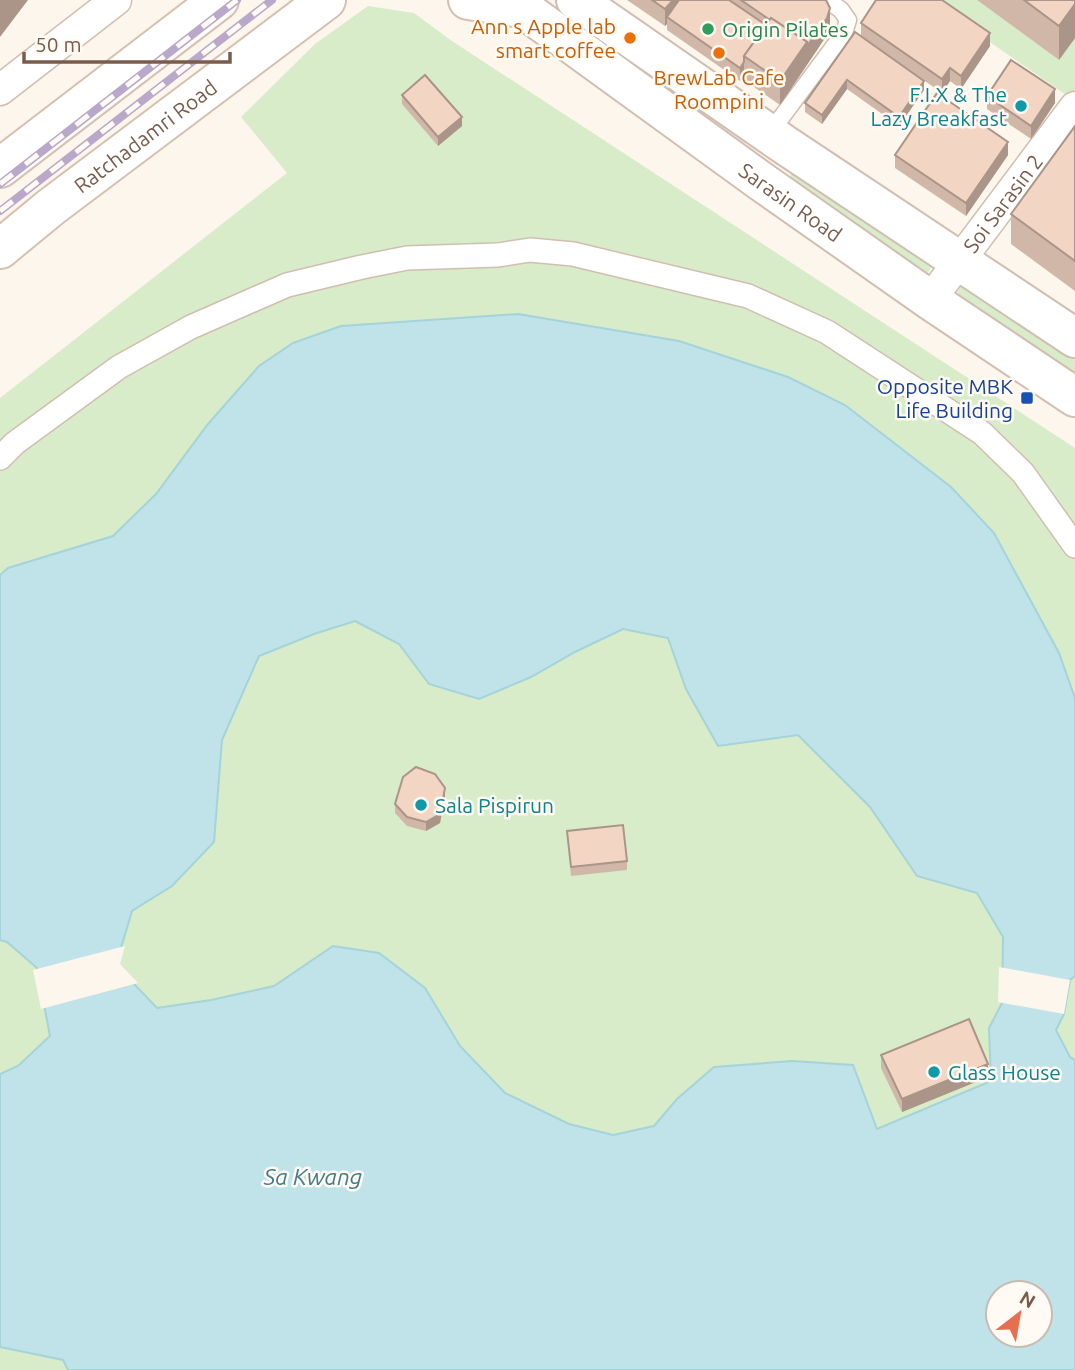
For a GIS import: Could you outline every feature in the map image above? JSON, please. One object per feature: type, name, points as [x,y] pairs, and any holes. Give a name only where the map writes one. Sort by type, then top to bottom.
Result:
[{"type":"street","points":[[0,90],[116,0]]},
{"type":"street","name":"Ratchadamri Road","points":[[0,249],[51,207],[326,0]]},
{"type":"street","points":[[468,0],[516,4]]},
{"type":"street","name":"Sarasin Road","points":[[576,0],[777,140],[1075,338]]},
{"type":"street","points":[[6,153],[216,1]]},
{"type":"street","name":"Sarasin Road","points":[[516,4],[762,182],[930,300],[1075,397]]},
{"type":"street","name":"Soi Sarasin 2","points":[[930,300],[1075,107]]},
{"type":"street","points":[[721,152],[737,151],[743,147],[745,128],[738,113]]},
{"type":"street","points":[[762,182],[757,166],[758,156],[763,149],[777,140]]},
{"type":"street","points":[[0,458],[15,443],[118,367],[191,327],[287,285],[407,258],[498,255],[530,250],[573,254],[748,296],[827,332],[982,433],[1023,473],[1075,546]]},
{"type":"lane","points":[[777,140],[844,33],[848,20],[841,10],[827,0]]},
{"type":"green space","points":[[929,0],[977,0],[1059,60],[1075,38],[1075,94],[1072,99]]},
{"type":"green space","points":[[368,6],[414,13],[452,41],[1075,448],[1075,1370],[0,1370],[0,398],[287,173],[241,117],[315,44]]},
{"type":"green space","points":[[796,169],[933,262],[930,270],[926,275],[789,179]]},
{"type":"green space","points":[[961,285],[1075,351],[1075,375],[958,298]]},
{"type":"water","name":"Sa Kwang","points":[[518,314],[679,341],[788,377],[845,405],[951,487],[994,533],[1059,653],[1075,698],[1075,976],[1070,980],[1064,1014],[1056,1030],[1070,1057],[1075,1060],[1075,1370],[68,1370],[63,1360],[0,1347],[0,1074],[18,1066],[50,1036],[37,968],[7,942],[0,940],[0,575],[8,568],[113,536],[156,494],[208,424],[259,366],[293,343],[341,326]],"holes":[[[355,621],[399,644],[429,684],[479,699],[531,677],[623,629],[668,638],[686,689],[718,746],[798,735],[870,807],[917,876],[977,893],[1003,937],[1002,1003],[989,1028],[991,1081],[877,1129],[853,1065],[792,1061],[714,1067],[677,1099],[654,1126],[613,1135],[569,1124],[505,1093],[460,1046],[425,988],[379,953],[333,946],[274,986],[211,1000],[157,1008],[116,965],[132,911],[172,886],[214,842],[222,740],[259,656]]]},
{"type":"pier","points":[[125,946],[120,964],[138,983],[41,1009],[33,970]]},
{"type":"pier","points":[[999,967],[1070,980],[1064,1014],[998,1002]]},
{"type":"building","points":[[652,0],[673,0],[665,9]]},
{"type":"building","points":[[679,0],[729,0],[766,25],[744,56],[740,68],[667,17]]},
{"type":"building","points":[[741,0],[826,0],[830,8],[827,18],[807,46],[807,42]]},
{"type":"building","points":[[876,0],[942,0],[990,33],[961,76],[950,68],[942,79],[861,23]]},
{"type":"building","points":[[1024,0],[1075,0],[1075,4],[1059,26]]},
{"type":"building","points":[[771,18],[807,42],[780,81],[744,56]]},
{"type":"building","points":[[855,32],[924,81],[899,117],[847,80],[822,115],[805,103]]},
{"type":"building","name":"F.I.X & The Lazy Breakfast","points":[[1011,60],[1055,89],[1031,126],[987,96]]},
{"type":"building","points":[[425,75],[462,117],[438,137],[402,95]]},
{"type":"building","points":[[937,93],[1008,142],[966,203],[895,155]]},
{"type":"building","points":[[1075,126],[1075,261],[1011,214]]},
{"type":"building","name":"Sala Pispirun","points":[[416,767],[435,774],[445,788],[440,814],[426,822],[407,817],[395,804],[403,777]]},
{"type":"building","points":[[623,825],[627,861],[571,867],[567,831]]},
{"type":"building","name":"Glass House","points":[[969,1019],[988,1064],[902,1099],[881,1055]]},
{"type":"railway","points":[[0,184],[237,0]]},
{"type":"railway","points":[[0,211],[272,0]]},
{"type":"place","name":"Origin Pilates","points":[[708,29]]},
{"type":"place","name":"Ann s Apple lab smart coffee","points":[[630,38]]},
{"type":"place","name":"BrewLab Cafe Roompini","points":[[719,53]]},
{"type":"place","name":"F.I.X & The Lazy Breakfast","points":[[1021,106]]},
{"type":"place","name":"Opposite MBK Life Building","points":[[1027,398]]},
{"type":"place","name":"Sala Pispirun","points":[[421,805]]},
{"type":"place","name":"Glass House","points":[[934,1072]]}]
